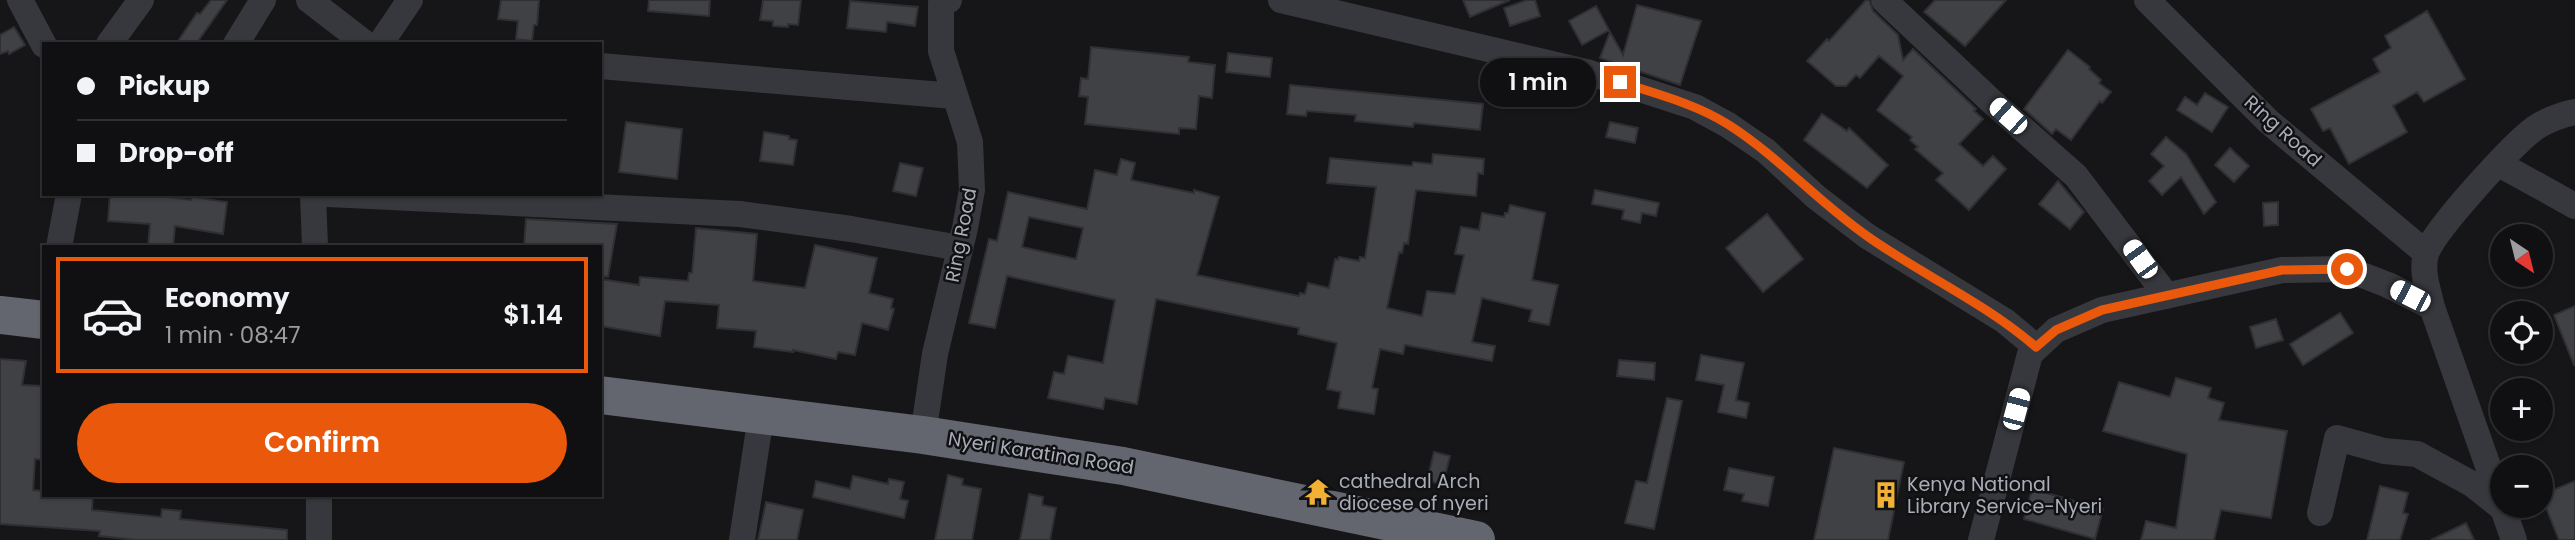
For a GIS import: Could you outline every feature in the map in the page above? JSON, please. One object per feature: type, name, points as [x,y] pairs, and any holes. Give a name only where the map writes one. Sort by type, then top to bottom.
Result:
[{"type":"highway","points":[[0,315],[42,320]]},
{"type":"highway","name":"Nyeri Karatina Road","points":[[602,394],[923,435],[1123,466],[1476,540]]},
{"type":"street","points":[[20,0],[42,42]]},
{"type":"street","points":[[110,42],[141,0]]},
{"type":"street","points":[[237,42],[263,0]]},
{"type":"street","points":[[309,0],[363,42]]},
{"type":"street","points":[[381,42],[411,0]]},
{"type":"street","points":[[1281,0],[1590,73],[1695,107],[1766,151],[1816,197],[1867,236],[2006,321],[2036,347]]},
{"type":"street","points":[[1884,0],[1991,101],[2076,176],[2167,296]]},
{"type":"street","name":"Ring Road","points":[[2147,0],[2268,121],[2426,253]]},
{"type":"street","name":"Ring Road","points":[[923,435],[935,354],[972,190],[970,142],[942,51],[943,1]]},
{"type":"street","points":[[602,66],[954,96]]},
{"type":"street","points":[[2490,475],[2432,307],[2424,278],[2426,253],[2457,209],[2536,127],[2575,112]]},
{"type":"street","points":[[2499,164],[2575,206]]},
{"type":"street","points":[[59,245],[69,196]]},
{"type":"street","points":[[313,196],[315,245]]},
{"type":"street","points":[[369,196],[740,214],[851,229],[960,248]]},
{"type":"street","points":[[1982,540],[2030,354],[2056,330],[2102,310],[2282,270],[2347,269],[2388,285],[2432,307]]},
{"type":"street","points":[[743,540],[761,416]]},
{"type":"street","points":[[2320,513],[2337,438],[2384,451],[2417,454],[2472,484],[2490,498]]},
{"type":"street","points":[[319,497],[319,540]]},
{"type":"street","points":[[2505,518],[2514,540]]},
{"type":"building","points":[[211,0],[227,0],[197,42],[177,42],[197,13],[200,14]]},
{"type":"building","points":[[501,0],[539,0],[537,25],[534,25],[532,41],[516,39],[518,21],[498,19]]},
{"type":"building","points":[[649,0],[710,0],[709,16],[648,11]]},
{"type":"building","points":[[763,0],[801,0],[798,25],[773,26],[773,21],[760,20]]},
{"type":"building","points":[[1463,0],[1510,0],[1470,17]]},
{"type":"building","points":[[1535,0],[1540,16],[1510,26],[1504,8]]},
{"type":"building","points":[[1866,0],[1869,0],[1873,11],[1898,35],[1903,60],[1913,49],[1976,109],[1974,111],[1983,119],[1959,144],[1983,166],[1993,156],[2006,169],[1969,210],[1936,180],[1943,173],[1915,149],[1918,147],[1910,140],[1912,137],[1877,110],[1903,76],[1879,56],[1860,78],[1856,75],[1846,86],[1836,86],[1807,61]]},
{"type":"building","points":[[1935,0],[2006,0],[1965,46],[1924,12]]},
{"type":"building","points":[[850,1],[918,7],[915,26],[887,22],[886,32],[847,28]]},
{"type":"building","points":[[1637,5],[1701,21],[1680,85],[1600,58],[1610,32],[1623,55]]},
{"type":"building","points":[[1596,6],[1609,30],[1582,45],[1569,21]]},
{"type":"building","points":[[2427,11],[2465,79],[2424,102],[2417,92],[2393,106],[2407,132],[2349,164],[2330,128],[2323,131],[2311,109],[2380,72],[2373,59],[2391,48],[2385,36]]},
{"type":"building","points":[[14,27],[25,45],[9,54],[8,51],[0,54],[0,35]]},
{"type":"building","points":[[1091,47],[1189,57],[1188,62],[1215,65],[1212,98],[1199,96],[1196,129],[1179,128],[1179,134],[1085,124],[1088,97],[1079,96],[1081,78],[1088,79]]},
{"type":"building","points":[[2068,50],[2090,67],[2101,80],[2099,83],[2111,92],[2102,103],[2100,101],[2071,140],[2056,129],[2052,134],[2024,109]]},
{"type":"building","points":[[1228,53],[1272,58],[1270,77],[1226,72]]},
{"type":"building","points":[[1290,85],[1483,104],[1480,130],[1414,123],[1413,127],[1355,121],[1356,115],[1307,111],[1306,116],[1287,114]]},
{"type":"building","points":[[2205,93],[2228,107],[2212,132],[2177,110],[2185,97],[2197,105]]},
{"type":"building","points":[[1822,114],[1847,131],[1849,128],[1888,165],[1867,188],[1804,140]]},
{"type":"building","points":[[626,122],[682,129],[677,179],[619,172]]},
{"type":"building","points":[[1610,122],[1638,128],[1635,143],[1606,137]]},
{"type":"building","points":[[764,132],[797,140],[793,165],[760,161]]},
{"type":"building","points":[[2166,137],[2186,154],[2216,202],[2204,214],[2181,177],[2162,195],[2149,181],[2164,166],[2151,154]]},
{"type":"building","points":[[2230,148],[2249,166],[2234,182],[2215,165]]},
{"type":"building","points":[[1433,154],[1484,159],[1483,174],[1478,173],[1476,196],[1416,190],[1408,244],[1404,243],[1402,253],[1399,252],[1387,308],[1422,316],[1427,291],[1455,294],[1464,255],[1455,254],[1461,227],[1479,230],[1482,213],[1504,217],[1510,205],[1545,213],[1532,280],[1558,285],[1549,325],[1529,321],[1532,310],[1482,298],[1472,342],[1495,346],[1492,361],[1405,345],[1403,354],[1380,349],[1372,388],[1378,389],[1374,414],[1338,408],[1341,392],[1327,389],[1337,343],[1298,334],[1299,328],[1156,299],[1137,404],[1105,398],[1103,409],[1048,398],[1054,372],[1064,374],[1068,356],[1103,363],[1115,300],[1007,276],[995,328],[969,323],[989,239],[997,241],[1008,192],[1087,209],[1095,170],[1117,175],[1121,159],[1135,163],[1131,180],[1194,193],[1194,190],[1219,197],[1197,275],[1299,296],[1300,293],[1305,294],[1308,283],[1329,288],[1335,259],[1338,260],[1339,257],[1359,261],[1360,257],[1365,258],[1376,187],[1327,183],[1330,158],[1412,166],[1413,162],[1432,164]],"holes":[[[1029,217],[1083,228],[1076,259],[1022,247]]]},
{"type":"building","points":[[900,163],[923,168],[916,196],[893,191]]},
{"type":"building","points":[[2058,181],[2084,212],[2070,229],[2039,204]]},
{"type":"building","points":[[1595,190],[1659,203],[1656,216],[1642,213],[1640,223],[1622,219],[1624,210],[1592,204]]},
{"type":"building","points":[[110,196],[160,196],[191,200],[192,197],[227,202],[223,234],[175,226],[173,245],[148,245],[150,224],[108,221]]},
{"type":"building","points":[[2278,202],[2278,225],[2264,226],[2263,203]]},
{"type":"building","points":[[1767,214],[1803,259],[1763,292],[1726,248]]},
{"type":"building","points":[[526,219],[617,224],[608,277],[602,276],[602,245],[524,245]]},
{"type":"building","points":[[696,228],[757,234],[753,281],[805,288],[815,245],[877,258],[869,293],[893,299],[891,308],[894,309],[888,330],[862,323],[855,355],[838,352],[836,359],[793,350],[754,347],[756,331],[717,328],[719,305],[665,301],[660,336],[602,326],[602,279],[639,285],[640,277],[688,281],[689,273],[692,273]]},
{"type":"building","points":[[2575,306],[2575,365],[2574,365],[2554,315]]},
{"type":"building","points":[[2340,313],[2353,333],[2303,365],[2290,344]]},
{"type":"building","points":[[2276,319],[2283,340],[2256,348],[2250,327]]},
{"type":"building","points":[[1701,355],[1744,363],[1736,400],[1749,403],[1746,418],[1718,412],[1724,385],[1696,380]]},
{"type":"building","points":[[0,359],[26,361],[22,385],[42,386],[42,460],[35,459],[33,490],[42,491],[42,497],[93,497],[92,510],[161,517],[162,509],[181,511],[180,519],[287,530],[287,540],[138,540],[99,536],[100,531],[0,524]]},
{"type":"building","points":[[1619,360],[1655,363],[1654,380],[1617,376]]},
{"type":"building","points":[[2176,378],[2211,388],[2208,398],[2224,403],[2219,420],[2287,431],[2271,518],[2221,510],[2214,540],[2141,540],[2146,521],[2176,528],[2187,454],[2103,431],[2119,382],[2170,397]]},
{"type":"building","points":[[1667,398],[1682,401],[1654,529],[1625,523],[1636,481],[1647,483]]},
{"type":"building","name":"Kenya National Library Service-Nyeri","points":[[1834,448],[1904,462],[1888,540],[1814,540]]},
{"type":"building","points":[[1434,452],[1450,456],[1443,484],[1427,481]]},
{"type":"building","points":[[1729,468],[1774,477],[1768,506],[1742,501],[1744,494],[1724,490]]},
{"type":"building","points":[[948,475],[963,479],[962,485],[981,489],[972,540],[935,540]]},
{"type":"building","points":[[853,476],[888,484],[889,479],[904,482],[900,499],[908,501],[904,518],[813,497],[816,481],[850,489]]},
{"type":"building","points":[[2575,481],[2575,540],[2559,540],[2550,518],[2553,518],[2553,490]]},
{"type":"building","points":[[2380,486],[2408,493],[2403,513],[2408,514],[2400,540],[2367,540]]},
{"type":"building","points":[[2032,489],[2103,509],[2095,539],[2024,519]]},
{"type":"building","points":[[1029,494],[1043,497],[1042,505],[1056,508],[1050,540],[1020,540]]},
{"type":"building","points":[[766,502],[803,510],[797,540],[758,540]]},
{"type":"building","points":[[2466,523],[2474,540],[2431,540]]},
{"type":"place","name":"cathedral Arch diocese of nyeri","points":[[1318,492]]},
{"type":"place","name":"Kenya National Library Service-Nyeri","points":[[1886,495]]},
{"type":"route","points":[[1620,82],[1695,107],[1728,125],[1766,151],[1816,197],[1867,236],[2006,321],[2036,347],[2056,330],[2102,310],[2282,270],[2347,269]]}]
